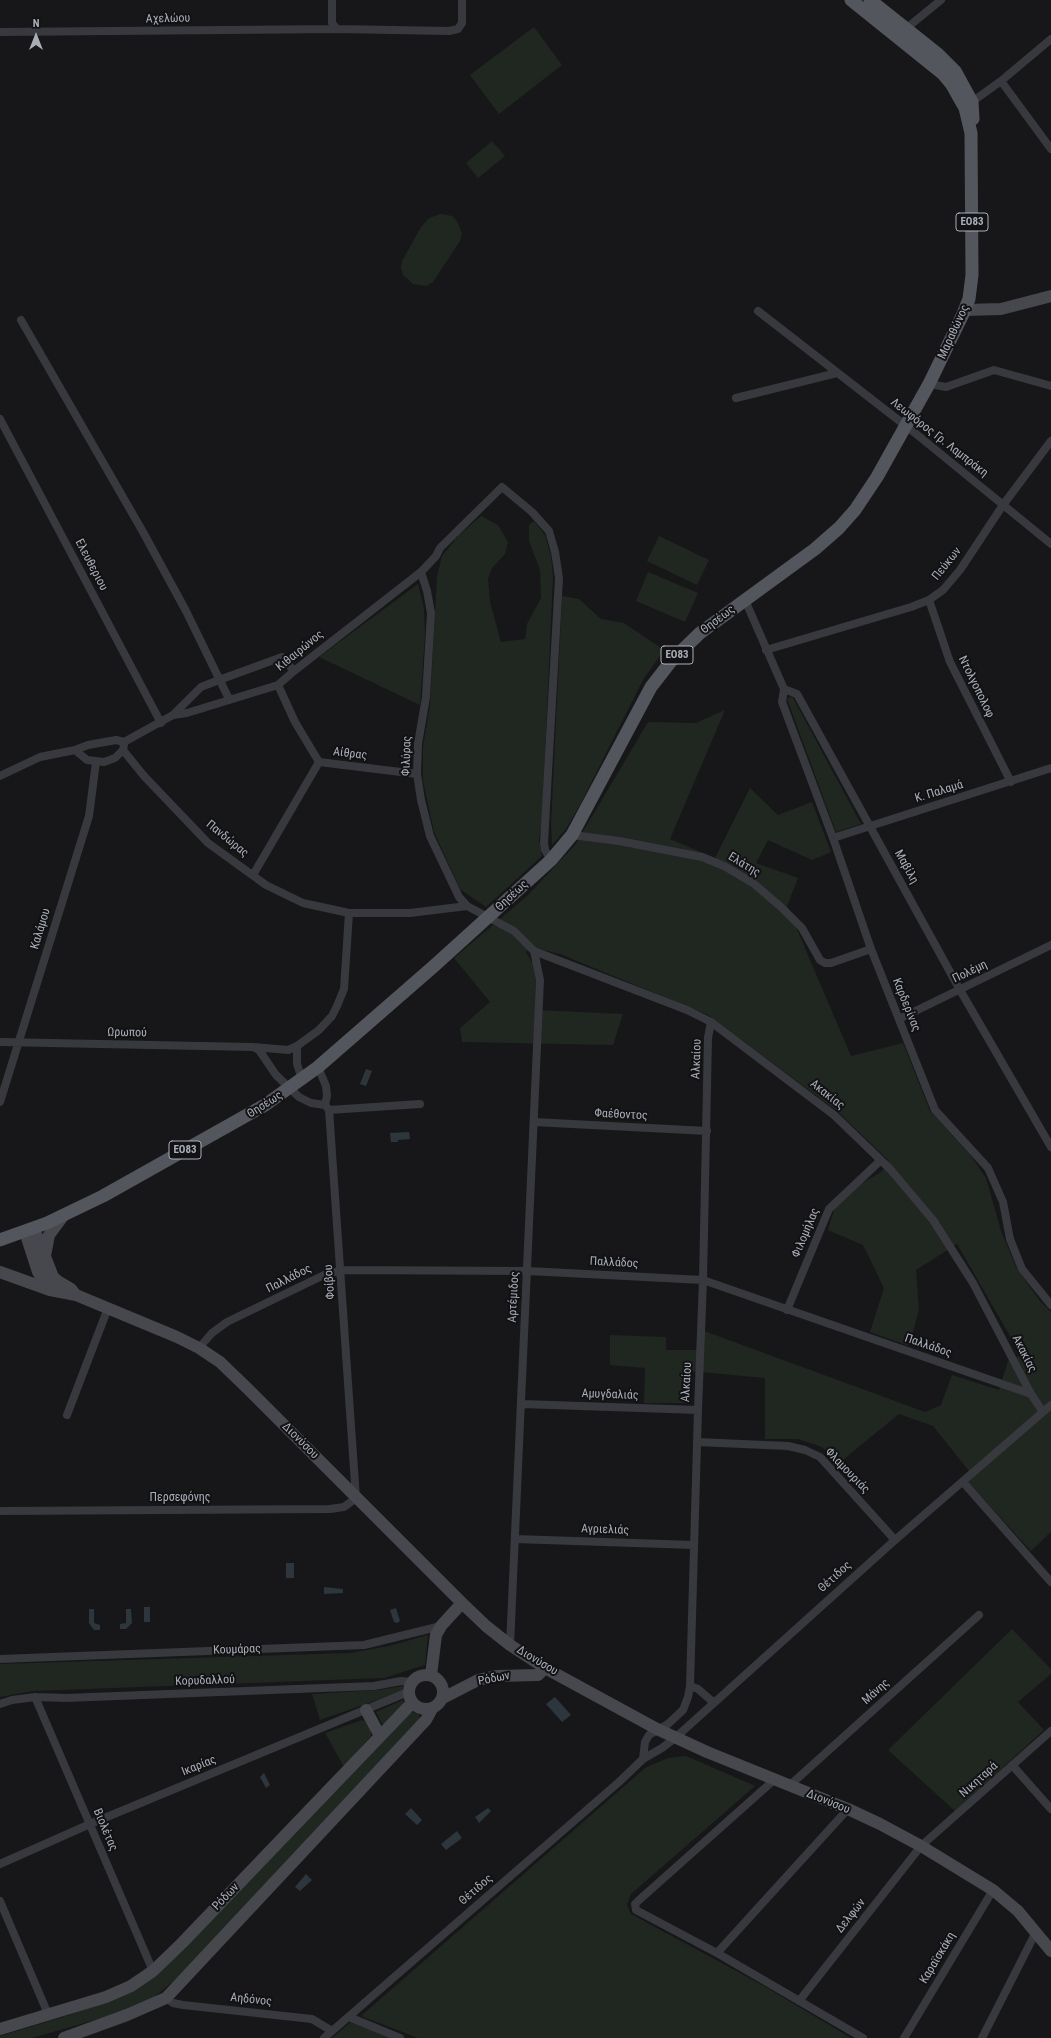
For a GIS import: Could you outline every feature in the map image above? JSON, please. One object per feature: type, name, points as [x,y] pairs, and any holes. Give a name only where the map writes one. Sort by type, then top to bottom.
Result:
[{"type":"main road","name":"Μαραθώνος","points":[[851,0],[886,28],[903,33]]},
{"type":"main road","name":"Μαραθώνος","points":[[870,0],[944,74],[968,105],[971,133],[971,292],[963,314],[929,384],[905,426]]},
{"type":"main road","points":[[963,314],[1000,309],[1051,296]]},
{"type":"main road","name":"Θησέως","points":[[0,1240],[64,1216],[243,1119],[289,1089],[318,1067],[489,917],[551,860],[572,835],[651,686],[672,660],[700,633],[815,548],[839,528],[855,510],[877,477],[905,426]]},
{"type":"main road","points":[[45,1257],[49,1235],[64,1216]]},
{"type":"main road","points":[[29,1230],[27,1238],[38,1272],[50,1290]]},
{"type":"main road","name":"Διονύσου","points":[[29,1230],[37,1236],[53,1276],[59,1282],[71,1289],[76,1295]]},
{"type":"main road","name":"Διονύσου","points":[[0,1272],[50,1290],[76,1295],[177,1337],[199,1348],[220,1362],[462,1603],[486,1626],[510,1645],[545,1668],[657,1730],[774,1780],[848,1809],[922,1846],[993,1890],[1018,1911],[1051,1949]]},
{"type":"main road","points":[[0,1282],[23,1281]]},
{"type":"main road","points":[[431,1675],[436,1635],[441,1626],[462,1603]]},
{"type":"main road","name":"Ρόδων","points":[[443,1698],[478,1680],[496,1676],[538,1674],[545,1668]]},
{"type":"main road","points":[[431,1675],[440,1682],[444,1692],[443,1698],[440,1703],[432,1709],[421,1709],[411,1692],[421,1676],[431,1675]]},
{"type":"main road","name":"Ρόδων","points":[[0,2029],[106,1997],[131,1986],[153,1971],[380,1736],[411,1692]]},
{"type":"main road","name":"Ρόδων","points":[[66,2038],[127,2015],[166,1998],[426,1720],[432,1709]]},
{"type":"main road","points":[[366,1710],[380,1736]]},
{"type":"street","points":[[332,0],[332,23],[337,29]]},
{"type":"street","name":"Αχελώου","points":[[0,32],[337,29],[449,31],[458,29],[462,23],[462,0]]},
{"type":"street","points":[[903,33],[941,0]]},
{"type":"street","points":[[968,105],[1001,81],[1051,39]]},
{"type":"street","points":[[1001,81],[1051,149]]},
{"type":"street","name":"Λεωφόρος Γρ. Λαμπράκη","points":[[758,311],[905,426],[1051,544]]},
{"type":"street","points":[[21,320],[143,532],[186,611],[229,699]]},
{"type":"street","points":[[929,384],[946,387],[994,370],[1051,386]]},
{"type":"street","points":[[736,398],[837,372]]},
{"type":"street","name":"Ελευθεριου","points":[[0,419],[161,723]]},
{"type":"street","name":"Πεύκων","points":[[766,650],[911,607],[929,600],[943,590],[960,570],[1004,505],[1051,441]]},
{"type":"street","name":"Κιθαιρώνος","points":[[0,776],[40,757],[75,750],[78,747],[112,741],[123,746],[173,715],[187,713],[278,685],[421,572],[436,556],[440,548],[502,487],[532,512],[549,531],[555,552],[559,578],[544,843],[545,850],[551,860]]},
{"type":"street","name":"Φιλύρας","points":[[421,572],[427,591],[431,613],[426,696],[418,744],[417,774],[421,800],[430,836],[459,897],[467,906],[489,917]]},
{"type":"street","points":[[745,600],[784,689]]},
{"type":"street","name":"Ντολγοπολοφ","points":[[929,600],[950,662],[1011,782]]},
{"type":"street","points":[[173,715],[201,687],[282,657],[294,671]]},
{"type":"street","name":"Αίθρας","points":[[278,685],[295,722],[319,762],[417,774]]},
{"type":"street","name":"Μαβίλη","points":[[784,689],[797,694],[960,990],[1051,1147]]},
{"type":"street","name":"Καρδερίνας","points":[[784,689],[782,702],[833,838],[871,949],[935,1110],[988,1168],[1003,1202],[1010,1239],[1022,1269],[1051,1305]]},
{"type":"street","points":[[75,750],[87,760],[96,762],[115,758],[123,746]]},
{"type":"street","name":"Πανδώρας","points":[[123,746],[149,782],[208,843],[266,885],[303,903],[349,913],[410,913],[467,906]]},
{"type":"street","name":"Καλάμου","points":[[0,1102],[89,816],[96,762]]},
{"type":"street","points":[[253,875],[319,762]]},
{"type":"street","name":"Κ. Παλαμά","points":[[833,838],[1051,768]]},
{"type":"street","name":"Ελάτης","points":[[572,835],[619,841],[702,857],[724,866],[753,883],[781,907],[802,928],[820,960],[825,963],[831,963],[871,949]]},
{"type":"street","points":[[302,1079],[297,1064],[297,1046],[319,1030],[332,1016],[344,989],[349,913]]},
{"type":"street","name":"Ακακίας","points":[[489,917],[514,931],[534,951],[687,1010],[711,1022],[834,1115],[881,1160],[933,1220],[974,1283],[1031,1394],[1043,1412]]},
{"type":"street","name":"Πολέμη","points":[[899,1019],[1051,945]]},
{"type":"street","name":"Αρτέμιδος","points":[[510,1645],[540,980],[534,951]]},
{"type":"street","name":"Αλκαίου","points":[[657,1730],[668,1724],[683,1710],[690,1686],[703,1280],[708,1038],[711,1022]]},
{"type":"street","name":"Ωρωπού","points":[[0,1042],[253,1047],[288,1050],[297,1046]]},
{"type":"street","points":[[253,1047],[259,1050],[289,1089],[306,1102],[327,1108],[420,1104]]},
{"type":"street","name":"Φοίβου","points":[[318,1067],[326,1086],[327,1096],[342,1270],[356,1498]]},
{"type":"street","name":"Φαέθοντος","points":[[534,1122],[707,1131]]},
{"type":"street","name":"Φιλομήλας","points":[[787,1310],[829,1209],[881,1160]]},
{"type":"street","name":"Παλλάδος","points":[[199,1348],[212,1333],[227,1322],[324,1275],[342,1270],[528,1271],[703,1280],[1031,1394]]},
{"type":"street","points":[[67,1415],[108,1308]]},
{"type":"street","name":"Αμυγδαλιάς","points":[[522,1404],[698,1410]]},
{"type":"street","points":[[1043,1412],[1051,1405]]},
{"type":"street","name":"Θέτιδος","points":[[324,2038],[619,1782],[643,1759],[662,1748],[675,1738],[713,1702],[895,1540],[1043,1412]]},
{"type":"street","name":"Φλαμουριάς","points":[[697,1442],[788,1446],[805,1450],[820,1457],[895,1540]]},
{"type":"street","points":[[963,1482],[1051,1582]]},
{"type":"street","name":"Περσεφόνης","points":[[0,1511],[330,1509],[344,1507],[356,1498]]},
{"type":"street","name":"Αγριελιάς","points":[[515,1539],[694,1545]]},
{"type":"street","name":"Μάνης","points":[[789,1786],[979,1615]]},
{"type":"street","name":"Κουμάρας","points":[[0,1659],[364,1645],[441,1626]]},
{"type":"street","name":"Κορυδαλλού","points":[[0,1704],[12,1700],[35,1697],[74,1698],[374,1686],[401,1681],[411,1692]]},
{"type":"street","points":[[690,1686],[698,1689],[713,1702]]},
{"type":"street","name":"Ικαρίας","points":[[0,1864],[90,1824],[411,1692]]},
{"type":"street","name":"Βιολέτας","points":[[35,1697],[153,1971]]},
{"type":"street","points":[[643,1759],[645,1742],[649,1735],[657,1730]]},
{"type":"street","name":"Νικηταρά","points":[[922,1846],[1051,1731]]},
{"type":"street","points":[[1013,1766],[1051,1809]]},
{"type":"street","points":[[774,1780],[635,1904],[636,1910],[717,1953],[862,2038]]},
{"type":"street","points":[[717,1953],[848,1809]]},
{"type":"street","name":"Δελφών","points":[[799,2001],[922,1846]]},
{"type":"street","name":"Καραϊσκάκη","points":[[904,2038],[993,1890]]},
{"type":"street","points":[[0,1901],[48,2014]]},
{"type":"street","points":[[982,2038],[1036,1932]]},
{"type":"street","name":"Αηδόνος","points":[[166,1998],[173,2003],[183,2005],[312,2019],[332,2031]]},
{"type":"street","points":[[349,2017],[400,2038]]},
{"type":"shaded area","points":[[534,27],[562,65],[499,114],[470,75]]},
{"type":"shaded area","points":[[492,141],[505,156],[478,178],[466,163]]},
{"type":"shaded area","points":[[441,214],[452,216],[457,221],[462,234],[460,241],[433,282],[426,286],[413,284],[403,275],[401,268],[402,261],[421,227],[429,218]]},
{"type":"shaded area","points":[[481,516],[498,525],[508,542],[505,554],[492,568],[488,579],[490,602],[501,642],[525,639],[527,624],[541,598],[540,570],[529,541],[529,525],[534,521],[545,535],[551,556],[553,577],[542,824],[539,839],[542,856],[486,907],[460,889],[434,832],[423,781],[423,747],[430,705],[437,576],[442,556],[459,535]]},
{"type":"shaded area","points":[[659,536],[709,560],[697,585],[647,561]]},
{"type":"shaded area","points":[[648,572],[698,593],[685,622],[636,601]]},
{"type":"shaded area","points":[[418,584],[424,608],[425,635],[420,705],[319,657]]},
{"type":"shaded area","points":[[562,596],[579,599],[601,619],[624,623],[664,650],[643,680],[580,805],[566,829],[552,845],[551,824]]},
{"type":"shaded area","points":[[792,696],[861,824],[836,832],[787,699]]},
{"type":"shaded area","points":[[725,710],[670,839],[715,858],[750,788],[778,815],[812,802],[831,852],[812,860],[768,840],[756,863],[798,878],[787,906],[851,1056],[903,1043],[930,1111],[971,1156],[986,1178],[1001,1231],[1017,1269],[1040,1301],[1051,1312],[1051,1532],[1031,1551],[968,1482],[973,1476],[933,1426],[899,1414],[839,1463],[822,1447],[798,1439],[765,1439],[765,1378],[689,1371],[687,1403],[644,1403],[645,1368],[610,1365],[610,1335],[666,1337],[666,1350],[701,1350],[704,1331],[925,1412],[941,1405],[952,1375],[999,1390],[1008,1361],[1021,1355],[957,1244],[916,1270],[919,1310],[909,1346],[870,1332],[884,1288],[863,1245],[828,1230],[838,1197],[881,1172],[889,1161],[837,1111],[708,1015],[560,954],[531,947],[526,952],[533,964],[536,979],[535,1010],[623,1014],[613,1045],[462,1042],[460,1028],[490,1002],[454,958],[527,896],[575,845],[648,722],[696,723]]},
{"type":"shaded area","points":[[366,1069],[372,1071],[366,1086],[360,1084]]},
{"type":"shaded area","points":[[409,1132],[410,1139],[391,1142],[390,1133]]},
{"type":"shaded area","points":[[286,1563],[294,1563],[294,1578],[286,1578]]},
{"type":"shaded area","points":[[324,1587],[343,1589],[343,1593],[324,1594]]},
{"type":"shaded area","points":[[144,1607],[150,1607],[150,1622],[144,1622]]},
{"type":"shaded area","points":[[396,1608],[400,1621],[397,1623],[394,1622],[390,1610]]},
{"type":"shaded area","points":[[89,1609],[94,1609],[94,1623],[100,1625],[100,1630],[94,1630],[89,1623]]},
{"type":"shaded area","points":[[126,1609],[131,1609],[132,1623],[126,1629],[120,1629],[120,1624],[126,1623]]},
{"type":"shaded area","points":[[1012,1629],[1051,1669],[1051,1674],[1018,1702],[1044,1730],[955,1811],[888,1750]]},
{"type":"shaded area","points":[[428,1635],[425,1665],[384,1678],[33,1691],[0,1697],[0,1664],[350,1653],[389,1646]]},
{"type":"shaded area","points":[[403,1686],[403,1691],[320,1720],[312,1694],[379,1690]]},
{"type":"shaded area","points":[[555,1697],[571,1715],[562,1722],[546,1704]]},
{"type":"shaded area","points":[[403,1700],[405,1703],[383,1725],[376,1712]]},
{"type":"shaded area","points":[[414,1712],[419,1714],[420,1718],[182,1974],[153,1998],[123,2012],[32,2038],[0,2038],[0,2036],[60,2018],[120,1997],[156,1976],[408,1714]]},
{"type":"shaded area","points":[[362,1720],[368,1722],[371,1729],[371,1736],[344,1767],[325,1733]]},
{"type":"shaded area","points":[[686,1756],[755,1786],[631,1894],[627,1905],[631,1914],[764,1986],[851,2038],[418,2038],[361,2016],[645,1768],[668,1758]]},
{"type":"shaded area","points":[[264,1773],[270,1785],[266,1788],[260,1777]]},
{"type":"shaded area","points":[[411,1808],[422,1820],[417,1825],[405,1814]]},
{"type":"shaded area","points":[[488,1808],[491,1811],[479,1823],[475,1817]]},
{"type":"shaded area","points":[[457,1831],[462,1838],[446,1850],[441,1844]]},
{"type":"shaded area","points":[[306,1874],[312,1880],[300,1891],[295,1887]]},
{"type":"shaded area","points":[[352,2021],[398,2038],[332,2038]]}]
